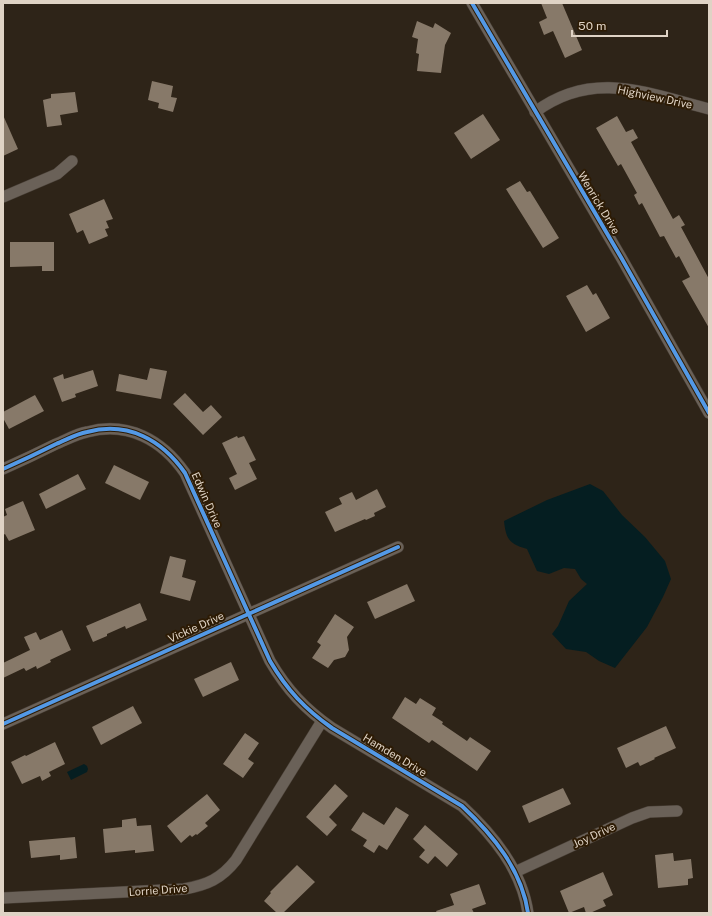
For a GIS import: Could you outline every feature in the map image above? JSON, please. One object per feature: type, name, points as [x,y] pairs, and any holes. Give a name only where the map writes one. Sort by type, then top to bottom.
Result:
[{"type":"street","name":"Wenrick Drive","points":[[472,3],[622,259],[709,413]]},
{"type":"street","name":"Highview Drive","points":[[535,112],[543,106],[563,96],[602,87],[627,88],[709,109]]},
{"type":"street","points":[[3,198],[57,174],[72,161]]},
{"type":"street","name":"Edwin Drive","points":[[3,469],[88,431],[108,429],[128,431],[146,437],[175,459],[185,473],[248,614]]},
{"type":"street","name":"Vickie Drive","points":[[3,724],[398,547]]},
{"type":"street","name":"Hamden Drive","points":[[248,614],[270,661],[281,679],[303,705],[322,721],[462,806],[493,837],[515,872],[524,895],[528,913]]},
{"type":"street","name":"Lorrie Drive","points":[[3,898],[184,890],[203,886],[217,879],[230,868],[236,860],[322,721]]},
{"type":"street","name":"Joy Drive","points":[[515,872],[632,818],[649,812],[677,810]]},
{"type":"water","points":[[590,484],[603,491],[622,515],[645,537],[665,561],[671,579],[647,627],[615,668],[599,661],[586,652],[566,649],[552,634],[558,626],[569,601],[587,584],[581,579],[575,569],[564,568],[549,574],[537,571],[527,549],[512,543],[507,536],[504,521],[547,500]]},
{"type":"water","points":[[84,764],[87,766],[87,772],[71,780],[67,772]]},
{"type":"building","points":[[541,3],[562,3],[582,50],[565,58],[553,31],[544,35],[539,22],[547,18]]},
{"type":"building","points":[[417,21],[433,28],[435,23],[451,33],[445,45],[441,73],[417,71],[419,54],[416,53],[418,39],[412,37]]},
{"type":"building","points":[[152,81],[173,86],[171,97],[177,98],[173,112],[158,108],[159,103],[148,100]]},
{"type":"building","points":[[75,92],[78,112],[60,115],[62,125],[47,127],[43,100],[51,98],[51,94]]},
{"type":"building","points":[[483,114],[500,140],[471,159],[454,133]]},
{"type":"building","points":[[3,115],[18,149],[3,156]]},
{"type":"building","points":[[617,116],[626,132],[633,129],[638,138],[631,142],[673,219],[679,215],[685,225],[681,227],[709,279],[709,328],[682,281],[690,277],[679,256],[676,258],[664,236],[660,237],[642,203],[639,205],[634,195],[637,193],[621,164],[618,166],[596,128]]},
{"type":"building","points":[[520,181],[527,192],[530,191],[559,238],[543,248],[506,189]]},
{"type":"building","points":[[104,199],[113,219],[106,221],[109,228],[105,229],[108,236],[89,244],[83,230],[77,233],[69,214]]},
{"type":"building","points":[[10,242],[54,242],[54,271],[42,271],[42,266],[10,267]]},
{"type":"building","points":[[587,285],[593,295],[596,293],[610,318],[586,332],[566,296]]},
{"type":"building","points":[[150,368],[167,371],[161,399],[116,391],[119,374],[147,380]]},
{"type":"building","points":[[93,370],[98,386],[75,394],[76,397],[62,402],[53,378],[63,374],[64,379]]},
{"type":"building","points":[[185,393],[203,412],[211,405],[222,417],[203,435],[173,404]]},
{"type":"building","points":[[35,395],[44,411],[9,429],[3,418],[3,412]]},
{"type":"building","points":[[237,436],[238,438],[244,436],[256,460],[249,463],[257,479],[235,490],[229,478],[237,474],[222,443]]},
{"type":"building","points":[[114,465],[149,482],[140,500],[105,483]]},
{"type":"building","points":[[78,474],[86,489],[46,509],[39,494]]},
{"type":"building","points":[[377,489],[386,507],[374,513],[375,516],[335,532],[325,512],[342,504],[339,498],[352,492],[356,500]]},
{"type":"building","points":[[23,501],[35,530],[9,541],[5,534],[3,535],[3,517],[7,515],[5,509]]},
{"type":"building","points":[[170,556],[186,560],[182,577],[196,581],[190,601],[160,593]]},
{"type":"building","points":[[407,584],[415,601],[375,619],[367,602]]},
{"type":"building","points":[[140,603],[147,620],[126,629],[125,626],[93,642],[86,626]]},
{"type":"building","points":[[335,614],[354,627],[347,637],[349,650],[345,657],[334,660],[328,668],[312,658],[321,645],[317,642]]},
{"type":"building","points":[[62,630],[71,650],[50,660],[51,662],[37,669],[36,666],[26,671],[24,668],[3,678],[3,663],[30,650],[24,637],[36,632],[40,640]]},
{"type":"building","points":[[231,662],[239,680],[203,697],[194,679]]},
{"type":"building","points":[[405,697],[416,704],[420,698],[436,708],[432,715],[443,722],[442,724],[467,741],[470,737],[491,751],[477,771],[432,740],[429,743],[392,718]]},
{"type":"building","points":[[133,706],[142,723],[101,745],[92,727]]},
{"type":"building","points":[[666,726],[676,748],[640,766],[638,762],[626,768],[617,748]]},
{"type":"building","points":[[245,733],[259,743],[248,759],[254,763],[243,778],[223,764]]},
{"type":"building","points":[[55,742],[65,764],[49,772],[51,776],[42,781],[40,776],[22,784],[11,762]]},
{"type":"building","points":[[335,784],[348,796],[329,817],[337,825],[327,836],[306,817]]},
{"type":"building","points":[[563,788],[571,804],[529,823],[522,806]]},
{"type":"building","points":[[207,794],[220,810],[205,823],[208,826],[197,835],[196,834],[192,837],[190,835],[181,843],[167,826]]},
{"type":"building","points":[[396,807],[409,815],[387,850],[379,845],[374,853],[363,846],[367,840],[351,830],[363,812],[384,825]]},
{"type":"building","points":[[136,818],[137,826],[151,825],[154,851],[135,853],[135,850],[105,853],[103,829],[122,827],[122,820]]},
{"type":"building","points":[[425,825],[458,854],[447,867],[435,856],[428,864],[419,857],[425,850],[413,839]]},
{"type":"building","points":[[75,837],[77,858],[60,860],[60,855],[31,858],[29,841]]},
{"type":"building","points":[[673,853],[674,861],[691,859],[693,878],[688,879],[688,885],[658,888],[655,855]]},
{"type":"building","points":[[297,865],[315,882],[283,913],[277,913],[264,901],[271,893],[270,892]]},
{"type":"building","points":[[603,872],[613,895],[603,900],[606,906],[590,913],[586,913],[584,907],[569,913],[560,891]]},
{"type":"building","points":[[479,884],[486,904],[472,909],[474,913],[437,913],[436,911],[454,905],[450,894]]},
{"type":"cycle path","points":[[472,3],[622,259],[709,413]]},
{"type":"cycle path","points":[[3,469],[75,436],[102,429],[130,431],[143,436],[166,451],[185,473],[270,661],[290,690],[313,714],[332,728],[462,806],[495,841],[513,868],[520,882],[528,913]]},
{"type":"cycle path","points":[[3,724],[398,547]]}]
